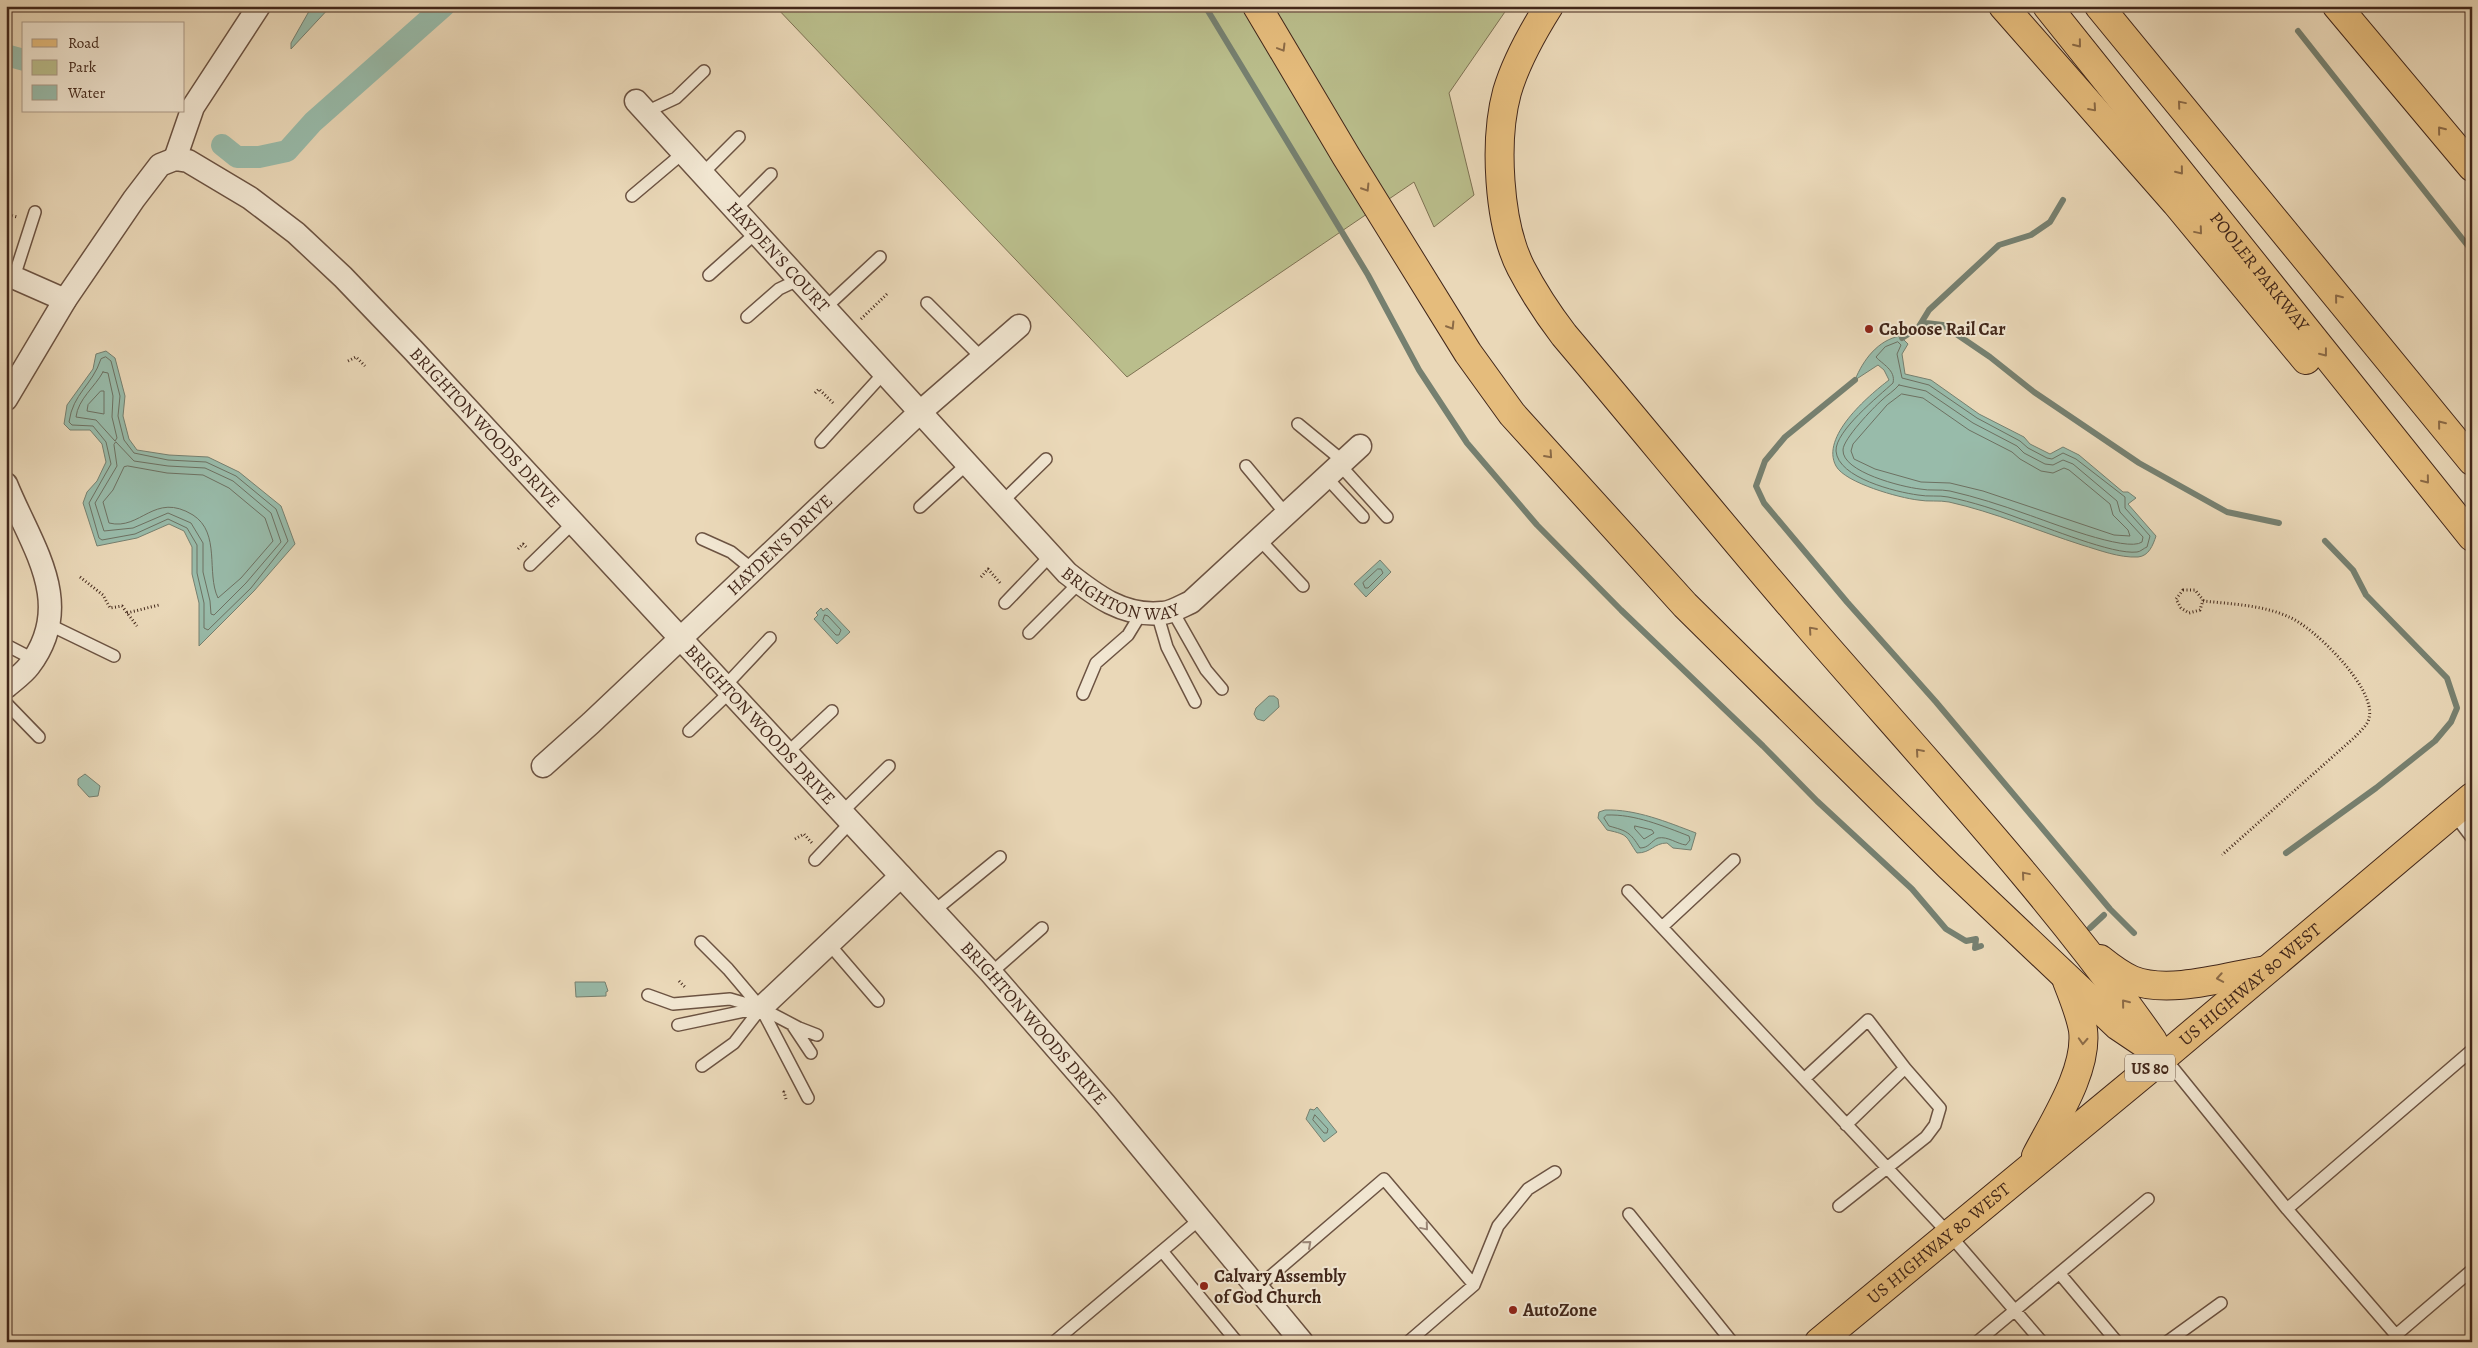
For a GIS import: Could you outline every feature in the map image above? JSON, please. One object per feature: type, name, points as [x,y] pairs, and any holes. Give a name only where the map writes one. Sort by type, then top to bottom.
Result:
[{"type":"main road","points":[[1257,6],[1346,156],[1468,353],[1512,414],[1685,605],[1928,845],[2118,1026],[2164,1056]]},
{"type":"main road","points":[[1549,6],[1527,43],[1508,91],[1503,111],[1502,200],[1510,239],[1521,267],[1564,336],[1809,627],[1992,835],[2084,946],[2164,1056]]},
{"type":"main road","points":[[2003,6],[2176,203],[2350,411],[2409,459]]},
{"type":"main road","name":"POOLER PARKWAY","points":[[2047,6],[2472,537]]},
{"type":"main road","points":[[2099,6],[2472,462]]},
{"type":"main road","points":[[2337,6],[2472,167]]},
{"type":"main road","name":"US HIGHWAY 80 WEST","points":[[1819,1342],[2164,1056],[2462,805]]},
{"type":"main road","points":[[2084,946],[2122,976],[2148,984],[2178,985],[2268,969]]},
{"type":"main road","points":[[2031,1166],[2074,1081],[2083,1046],[2081,1019],[2066,977]]},
{"type":"street","points":[[6,399],[65,300],[134,198],[160,164],[175,159],[193,107],[259,6]]},
{"type":"street","name":"HAYDEN'S COURT","points":[[641,107],[919,414]]},
{"type":"street","name":"BRIGHTON WOODS DRIVE","points":[[175,159],[188,160],[250,198],[311,246],[413,350],[991,973],[1258,1287],[1302,1342]]},
{"type":"street","points":[[10,275],[65,300]]},
{"type":"street","name":"HAYDEN'S DRIVE","points":[[543,766],[592,723],[680,637],[919,414],[1019,326]]},
{"type":"street","name":"BRIGHTON WAY","points":[[919,414],[1050,556],[1101,600],[1131,612],[1157,612],[1191,602],[1342,462]]},
{"type":"street","points":[[6,484],[47,561],[46,576],[51,603],[50,625],[34,659],[28,668],[6,687]]},
{"type":"street","points":[[761,1008],[901,876]]},
{"type":"lane","points":[[641,107],[676,98],[704,71]]},
{"type":"lane","points":[[702,174],[739,137]]},
{"type":"lane","points":[[632,196],[683,154]]},
{"type":"lane","points":[[735,210],[771,174]]},
{"type":"lane","points":[[10,275],[35,212]]},
{"type":"lane","points":[[709,276],[756,233]]},
{"type":"lane","points":[[824,309],[880,258]]},
{"type":"lane","points":[[747,316],[779,289],[798,280]]},
{"type":"lane","points":[[927,303],[982,358]]},
{"type":"lane","points":[[821,442],[883,374]]},
{"type":"lane","points":[[1298,424],[1342,462],[1387,517]]},
{"type":"lane","points":[[1001,503],[1046,459]]},
{"type":"lane","points":[[1342,462],[1363,517]]},
{"type":"lane","points":[[920,507],[966,465]]},
{"type":"lane","points":[[1246,466],[1286,514]]},
{"type":"lane","points":[[530,565],[573,523]]},
{"type":"lane","points":[[1259,538],[1303,586]]},
{"type":"lane","points":[[702,539],[731,552],[752,569]]},
{"type":"lane","points":[[1008,599],[1050,556]]},
{"type":"lane","points":[[1029,633],[1079,583]]},
{"type":"lane","points":[[1157,612],[1222,689]]},
{"type":"lane","points":[[1083,694],[1096,663],[1157,612]]},
{"type":"lane","points":[[1157,612],[1167,647],[1195,702]]},
{"type":"lane","points":[[50,625],[114,656]]},
{"type":"lane","points":[[689,731],[728,689],[770,638]]},
{"type":"lane","points":[[6,644],[34,659]]},
{"type":"lane","points":[[6,703],[39,737]]},
{"type":"lane","points":[[787,753],[832,710]]},
{"type":"lane","points":[[815,860],[846,817],[889,766]]},
{"type":"lane","points":[[2462,805],[2472,838]]},
{"type":"lane","points":[[934,911],[1000,857]]},
{"type":"lane","points":[[1662,927],[1734,860]]},
{"type":"lane","points":[[1628,891],[1949,1234],[2042,1342]]},
{"type":"lane","points":[[991,973],[1042,928]]},
{"type":"lane","points":[[701,942],[728,969],[761,1008],[808,1098]]},
{"type":"lane","points":[[829,944],[878,1001]]},
{"type":"lane","points":[[648,995],[673,1004],[730,999],[761,1008],[792,1025],[817,1035]]},
{"type":"lane","points":[[678,1025],[761,1008]]},
{"type":"lane","points":[[702,1066],[734,1043],[761,1008]]},
{"type":"lane","points":[[1804,1079],[1868,1020],[1940,1108],[1935,1125],[1926,1137],[1839,1206]]},
{"type":"lane","points":[[792,1025],[811,1054]]},
{"type":"lane","points":[[2287,1209],[2472,1050]]},
{"type":"lane","points":[[2164,1056],[2287,1209],[2398,1338],[2472,1270]]},
{"type":"lane","points":[[1846,1125],[1906,1068]]},
{"type":"lane","points":[[1408,1342],[1474,1285],[1498,1226],[1528,1189],[1554,1172]]},
{"type":"lane","points":[[1258,1287],[1384,1179],[1474,1285]]},
{"type":"lane","points":[[1982,1340],[2148,1199]]},
{"type":"lane","points":[[1629,1214],[1732,1342]]},
{"type":"lane","points":[[1054,1342],[1200,1219]]},
{"type":"lane","points":[[1162,1251],[1237,1342]]},
{"type":"lane","points":[[2060,1274],[2117,1342]]},
{"type":"lane","points":[[2167,1342],[2221,1303]]},
{"type":"path","points":[[846,333],[888,293]]},
{"type":"path","points":[[348,361],[356,357],[365,366]]},
{"type":"path","points":[[815,393],[819,389],[846,414]]},
{"type":"path","points":[[981,577],[988,570],[1008,599]]},
{"type":"path","points":[[80,577],[103,595],[110,608],[122,606],[137,626]]},
{"type":"path","points":[[2203,601],[2200,610],[2189,613],[2181,608],[2176,599],[2183,590],[2195,590],[2203,601],[2240,605],[2273,612],[2299,622],[2319,636],[2353,676],[2369,703],[2370,712],[2370,719],[2356,736],[2222,855]]},
{"type":"path","points":[[127,613],[159,605]]},
{"type":"green space","points":[[775,6],[1509,6],[1449,93],[1474,195],[1434,227],[1414,182],[1127,377]]},
{"type":"water","points":[[312,6],[331,6],[291,49],[291,43]]},
{"type":"water","points":[[1900,336],[1908,344],[1902,354],[1905,374],[1931,380],[1979,414],[2024,437],[2030,444],[2050,454],[2063,447],[2079,455],[2123,492],[2128,492],[2136,498],[2128,504],[2156,536],[2148,552],[2138,557],[2109,553],[1966,506],[1945,501],[1922,501],[1887,493],[1861,484],[1841,472],[1836,466],[1833,455],[1840,430],[1859,407],[1889,380],[1884,370],[1878,365],[1855,380],[1862,365],[1878,346]]},
{"type":"water","points":[[106,351],[115,358],[125,396],[123,416],[129,439],[137,450],[169,455],[208,457],[239,472],[281,506],[295,544],[254,591],[199,646],[199,603],[192,574],[192,547],[184,531],[169,524],[137,538],[97,546],[83,503],[87,492],[97,481],[106,462],[102,444],[90,430],[70,430],[64,424],[67,405],[93,369],[96,354]]},
{"type":"water","points":[[1380,560],[1391,572],[1366,597],[1354,584]]},
{"type":"water","points":[[821,608],[823,611],[827,608],[850,632],[837,644],[814,619],[818,615],[816,613]]},
{"type":"water","points":[[1269,696],[1274,696],[1278,699],[1279,707],[1264,721],[1257,719],[1254,714],[1256,708]]},
{"type":"water","points":[[85,774],[100,786],[98,796],[89,797],[78,785],[78,779]]},
{"type":"water","points":[[1605,810],[1640,814],[1696,833],[1691,850],[1673,848],[1667,843],[1663,843],[1642,853],[1637,853],[1626,837],[1620,833],[1607,830],[1598,818],[1599,812]]},
{"type":"water","points":[[575,982],[605,982],[608,991],[606,996],[576,997]]},
{"type":"water","points":[[1317,1107],[1337,1132],[1324,1142],[1306,1119],[1310,1109],[1314,1110]]},
{"type":"waterway","points":[[222,145],[237,157],[259,157],[287,151],[313,122],[444,6]]},
{"type":"waterway","points":[[1205,6],[1368,275],[1419,370],[1467,443],[1537,525],[1621,610],[1763,746],[1817,801],[1912,889],[1946,929],[1966,941],[1976,939],[1975,948],[1981,946]]},
{"type":"waterway","points":[[2298,31],[2472,251]]},
{"type":"waterway","points":[[6,55],[22,59]]},
{"type":"waterway","points":[[1918,328],[1929,310],[1999,245],[2031,235],[2050,222],[2063,200]]},
{"type":"waterway","points":[[1902,338],[1926,323],[1943,325],[1990,357],[2034,392],[2139,463],[2227,512],[2279,523]]},
{"type":"waterway","points":[[1855,380],[1785,437],[1765,461],[1756,486],[1764,503],[1847,602],[1936,702],[2110,909],[2134,933]]},
{"type":"waterway","points":[[2286,853],[2376,788],[2435,741],[2451,722],[2457,708],[2447,678],[2366,595],[2353,570],[2325,541]]},
{"type":"waterway","points":[[2090,928],[2104,915]]},
{"type":"place","name":"Caboose Rail Car","points":[[1869,329]]},
{"type":"place","name":"Calvary Assembly of God Church","points":[[1204,1286]]},
{"type":"place","name":"AutoZone","points":[[1513,1310]]}]
